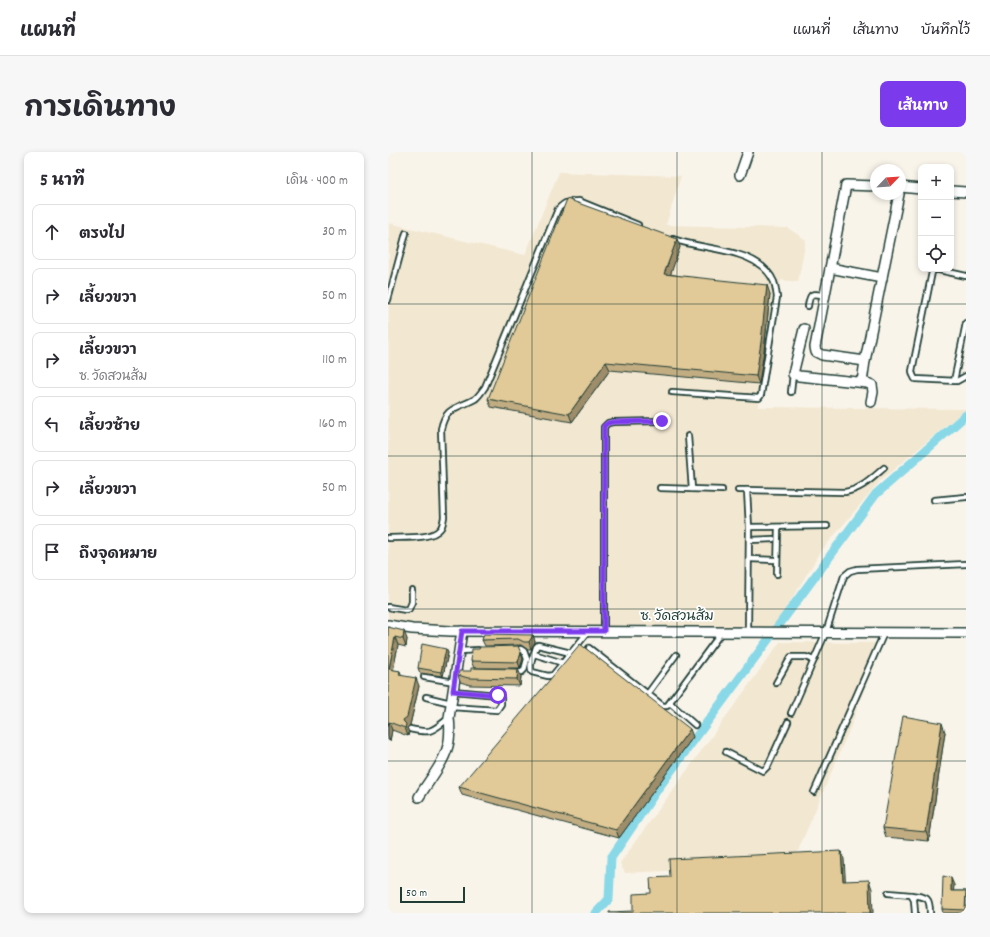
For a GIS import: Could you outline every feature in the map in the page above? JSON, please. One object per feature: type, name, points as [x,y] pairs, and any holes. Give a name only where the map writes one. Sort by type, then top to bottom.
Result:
[{"type":"street","points":[[740,175],[748,152]]},
{"type":"street","points":[[865,361],[822,355],[816,352],[815,347],[846,184],[870,186]]},
{"type":"street","points":[[906,188],[918,189]]},
{"type":"street","points":[[954,191],[966,192]]},
{"type":"street","points":[[862,382],[898,200]]},
{"type":"street","points":[[830,268],[882,278]]},
{"type":"street","points":[[804,328],[793,374],[799,376],[862,382],[872,385],[874,392],[871,402]]},
{"type":"street","name":"ซ. วัดสวนส้ม","points":[[388,625],[412,629],[462,631],[966,633]]},
{"type":"street","points":[[419,797],[442,760],[449,742],[449,718],[455,682],[460,671],[462,631]]},
{"type":"lane","points":[[388,538],[431,536],[442,527],[444,517],[441,429],[444,418],[446,414],[456,407],[476,398],[485,387],[558,209],[564,203],[569,201],[579,201],[642,226]]},
{"type":"lane","points":[[388,300],[406,233]]},
{"type":"lane","points":[[670,238],[684,243],[740,254],[753,259],[761,264],[769,274],[774,283],[776,297],[761,395],[759,398],[672,392]]},
{"type":"lane","points":[[966,276],[939,270],[932,272],[912,371],[915,379],[954,381],[962,379],[966,376]]},
{"type":"lane","points":[[808,306],[809,297],[811,295],[814,294],[825,296]]},
{"type":"lane","points":[[954,381],[966,323]]},
{"type":"lane","points":[[791,392],[793,374]]},
{"type":"lane","points":[[604,631],[604,426],[613,422],[662,421]]},
{"type":"lane","points":[[688,436],[692,489]]},
{"type":"lane","points":[[738,490],[850,491],[855,490],[866,483],[884,468]]},
{"type":"lane","points":[[660,488],[722,490]]},
{"type":"lane","points":[[748,490],[748,632]]},
{"type":"lane","points":[[934,500],[966,497]]},
{"type":"lane","points":[[749,527],[827,526]]},
{"type":"lane","points":[[777,574],[778,527]]},
{"type":"lane","points":[[749,540],[773,539]]},
{"type":"lane","points":[[749,560],[774,560]]},
{"type":"lane","points":[[791,713],[826,632],[844,576],[854,570],[966,564]]},
{"type":"lane","points":[[388,607],[406,610],[409,609],[412,602],[412,590]]},
{"type":"lane","points":[[571,653],[538,645],[530,666],[532,672],[551,676],[563,663],[590,631]]},
{"type":"lane","points":[[589,648],[663,706],[667,706],[722,631]]},
{"type":"lane","points":[[814,792],[884,633]]},
{"type":"lane","points":[[506,650],[521,649],[524,651],[527,659],[522,672],[507,671]]},
{"type":"lane","points":[[460,651],[483,650]]},
{"type":"lane","points":[[534,654],[563,663]]},
{"type":"lane","points":[[648,693],[676,656]]},
{"type":"lane","points":[[776,683],[791,658],[806,657],[814,660]]},
{"type":"lane","points":[[424,677],[455,682]]},
{"type":"lane","points":[[426,697],[451,705],[497,710],[501,704],[501,698],[498,695],[453,691]]},
{"type":"lane","points":[[670,703],[695,725]]},
{"type":"lane","points":[[410,729],[427,732],[434,730],[449,718]]},
{"type":"lane","points":[[726,752],[763,771],[768,766],[788,722]]},
{"type":"lane","points":[[888,893],[924,896],[930,902],[930,913]]},
{"type":"lane","points":[[910,895],[914,900],[915,913]]},
{"type":"shaded area","points":[[559,172],[681,176],[666,225],[788,228],[806,240],[798,282],[781,280],[758,407],[966,409],[880,481],[822,550],[774,627],[427,628],[388,621],[389,223],[525,255]]},
{"type":"shaded area","points":[[780,642],[881,643],[851,726],[792,865],[625,873],[620,863]]},
{"type":"building","points":[[567,199],[677,239],[664,274],[767,285],[756,376],[606,362],[569,414],[488,399]]},
{"type":"building","points":[[388,627],[404,631],[403,639],[395,637],[389,669],[400,671],[399,675],[416,678],[407,717],[403,720],[406,724],[405,728],[389,722],[388,726]]},
{"type":"building","points":[[484,634],[533,635],[529,642],[524,642],[518,639],[482,640]]},
{"type":"building","points":[[422,644],[446,649],[441,672],[418,668]]},
{"type":"building","points":[[580,644],[690,729],[616,830],[459,787]]},
{"type":"building","points":[[518,646],[521,653],[518,662],[471,661],[472,649],[479,649],[480,647]]},
{"type":"building","points":[[471,668],[518,669],[517,679],[468,678],[458,675],[459,671],[471,671]]},
{"type":"building","points":[[903,716],[942,723],[926,832],[883,828]]},
{"type":"building","points":[[841,851],[843,881],[869,880],[870,913],[609,913],[633,911],[633,894],[651,893],[650,878],[670,877],[669,859]]},
{"type":"building","points":[[943,876],[951,878],[951,891],[966,891],[965,910],[942,909]]},
{"type":"waterway","points":[[596,913],[609,899],[611,858],[659,787],[876,494],[966,415]]},
{"type":"route","points":[[498,695],[453,691],[462,631],[604,631],[604,426],[613,422],[662,421]]}]
